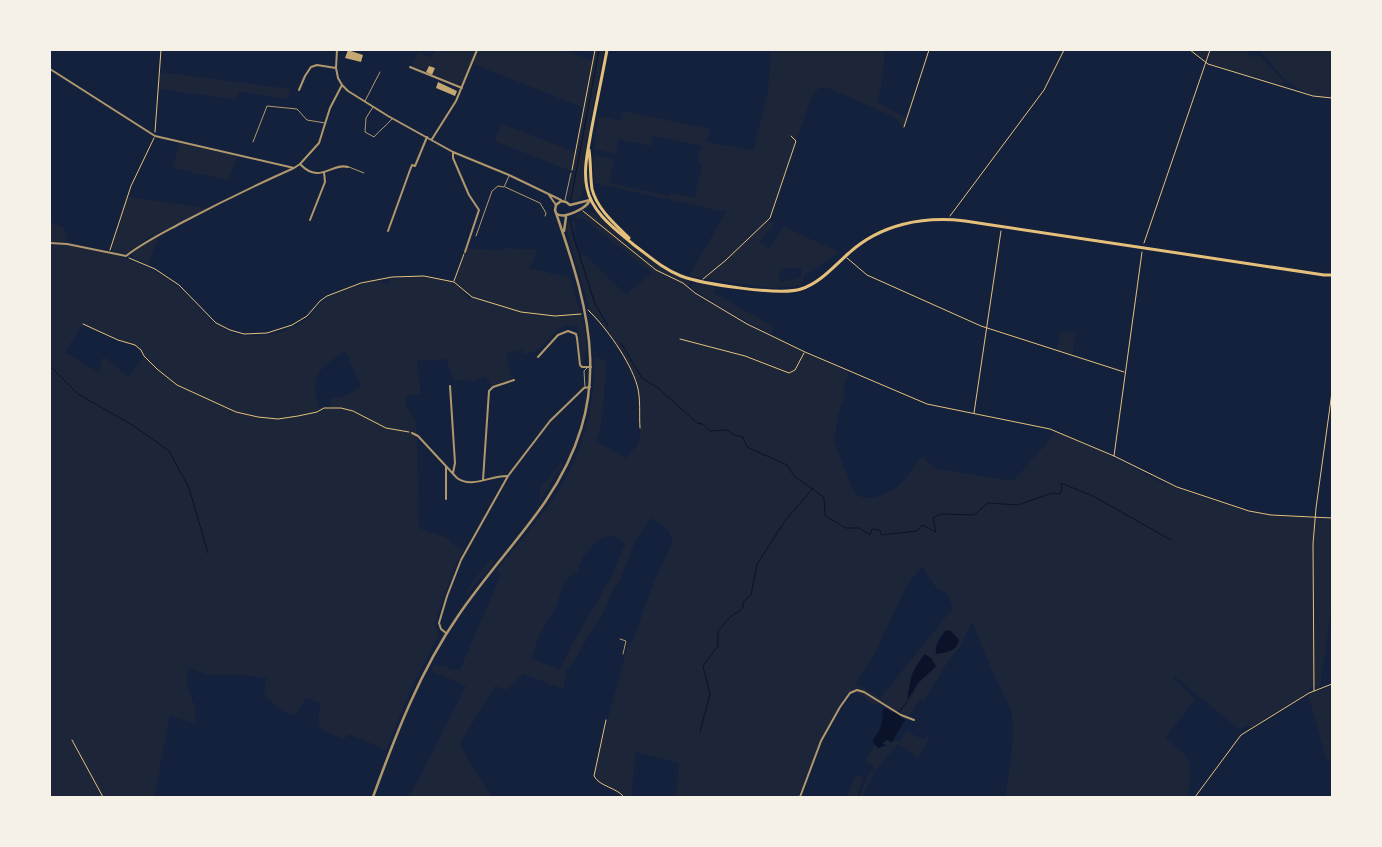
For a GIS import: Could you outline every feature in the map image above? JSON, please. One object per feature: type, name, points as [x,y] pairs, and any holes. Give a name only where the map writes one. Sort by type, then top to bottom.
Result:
[{"type":"main road","points":[[607,50],[585,163],[585,175],[590,200],[613,228],[670,271],[682,276],[700,281],[770,292],[795,291],[815,282],[868,239],[890,228],[917,221],[948,219],[1332,276]]},
{"type":"main road","points":[[588,149],[591,182],[595,197],[606,214],[634,244]]},
{"type":"main road","points":[[590,200],[595,197]]},
{"type":"street","points":[[338,50],[336,68],[342,85],[373,107],[453,152],[509,175],[570,205],[590,200]]},
{"type":"street","points":[[431,140],[455,104],[477,50]]},
{"type":"street","points":[[299,90],[310,67],[317,65],[336,68]]},
{"type":"street","points":[[410,66],[462,88]]},
{"type":"street","points":[[50,69],[155,136],[294,168]]},
{"type":"street","points":[[50,244],[67,244],[126,256],[143,242],[228,198],[294,168],[318,144],[330,108],[342,85]]},
{"type":"street","points":[[388,231],[412,165],[415,166],[427,137]]},
{"type":"street","points":[[453,152],[453,158],[469,195],[479,210],[464,252]]},
{"type":"street","points":[[300,164],[304,169],[316,173],[342,165],[348,167]]},
{"type":"street","points":[[310,220],[325,182],[324,172]]},
{"type":"street","points":[[373,797],[391,749],[429,663],[446,633],[470,598],[546,500],[576,445],[585,417],[590,387],[590,342],[586,314],[564,232],[556,213],[556,205],[547,193]]},
{"type":"street","points":[[556,213],[561,216],[568,214],[587,206],[590,200]]},
{"type":"street","points":[[556,205],[564,201]]},
{"type":"street","points":[[564,232],[570,205]]},
{"type":"street","points":[[538,358],[558,335],[568,331],[576,334],[579,343],[580,365],[590,367]]},
{"type":"street","points":[[483,480],[489,391],[493,386],[514,380]]},
{"type":"street","points":[[450,386],[455,463],[453,473]]},
{"type":"street","points":[[446,633],[438,623],[458,565],[508,476],[554,416],[585,387],[590,387]]},
{"type":"street","points":[[412,433],[418,436],[460,480],[466,483],[508,476]]},
{"type":"street","points":[[446,466],[446,499]]},
{"type":"street","points":[[800,797],[825,734],[850,692],[857,690],[864,692],[895,712],[914,720]]},
{"type":"lane","points":[[364,101],[380,72]]},
{"type":"lane","points":[[253,142],[267,106],[297,109],[307,120],[326,123]]},
{"type":"lane","points":[[373,107],[366,118],[366,132],[374,137],[381,129],[385,128],[392,118]]},
{"type":"lane","points":[[348,167],[364,173]]},
{"type":"lane","points":[[564,201],[571,173]]},
{"type":"lane","points":[[504,187],[509,175]]},
{"type":"lane","points":[[476,236],[492,191],[498,186],[540,203],[546,213],[545,216]]},
{"type":"lane","points":[[585,387],[584,371],[590,367]]},
{"type":"lane","points":[[620,639],[626,641],[623,654]]},
{"type":"path","points":[[109,253],[130,186],[155,136],[161,50]]},
{"type":"path","points":[[571,173],[594,50]]},
{"type":"path","points":[[904,127],[929,50]]},
{"type":"path","points":[[948,219],[1044,90],[1064,50]]},
{"type":"path","points":[[1190,50],[1205,62],[1313,96],[1332,98]]},
{"type":"path","points":[[1114,456],[1124,372],[1143,248],[1210,50]]},
{"type":"path","points":[[700,281],[726,260],[770,218],[796,141],[791,136]]},
{"type":"path","points":[[582,208],[587,215],[662,273],[683,283],[695,293],[747,324],[805,352],[927,404],[1050,429],[1114,456],[1178,487],[1249,511],[1271,515],[1332,518]]},
{"type":"path","points":[[974,414],[1001,226]]},
{"type":"path","points":[[454,282],[464,252]]},
{"type":"path","points":[[126,256],[155,269],[179,285],[216,323],[230,330],[251,334],[276,331],[298,323],[308,316],[320,301],[327,296],[372,280],[392,277],[418,276],[454,282],[472,297],[521,312],[554,316],[586,314]]},
{"type":"path","points":[[845,256],[866,275],[987,327],[1124,372]]},
{"type":"path","points":[[585,309],[590,312],[608,334],[624,358],[637,384],[640,428]]},
{"type":"path","points":[[83,324],[118,340],[135,345],[157,369],[177,385],[236,412],[278,419],[316,412],[324,408],[341,408],[353,411],[386,428],[412,433]]},
{"type":"path","points":[[680,339],[745,356],[789,373],[795,370],[805,352]]},
{"type":"path","points":[[1314,690],[1312,568],[1316,517],[1332,392]]},
{"type":"path","points":[[1195,797],[1241,735],[1314,690],[1332,684]]},
{"type":"path","points":[[606,720],[594,776],[597,781],[617,790],[624,797]]},
{"type":"path","points":[[72,740],[103,797]]},
{"type":"shaded area","points":[[435,50],[475,50],[463,82],[458,85],[412,65],[418,52],[431,58]]},
{"type":"shaded area","points":[[478,50],[565,50],[592,61],[595,50],[604,50],[585,152],[583,194],[581,198],[575,201],[568,198],[574,172],[494,141],[502,124],[575,152],[584,108],[473,64]]},
{"type":"shaded area","points":[[771,50],[885,50],[881,87],[877,102],[906,118],[903,128],[896,118],[826,87],[819,88],[812,96],[768,220],[775,223],[760,242],[768,248],[784,227],[839,252],[803,277],[805,277],[801,285],[770,288],[693,277],[689,275],[726,212],[595,183],[593,166],[594,155],[614,159],[609,183],[670,196],[671,193],[695,198],[702,164],[697,163],[701,146],[653,136],[651,146],[619,139],[616,154],[594,149],[599,116],[621,121],[623,111],[710,129],[707,142],[753,151],[768,93]],"holes":[[[802,267],[801,277],[790,282],[787,279],[782,282],[778,275],[782,269]]]},
{"type":"shaded area","points":[[1190,50],[1246,50],[1251,57],[1260,56],[1285,83],[1280,84],[1212,64],[1205,56],[1201,60]]},
{"type":"shaded area","points":[[1260,50],[1332,50],[1332,97],[1319,96],[1298,89],[1275,69]]},
{"type":"shaded area","points":[[160,72],[290,89],[289,97],[284,99],[240,91],[236,98],[239,100],[159,89]]},
{"type":"shaded area","points":[[179,143],[238,156],[228,180],[173,168]]},
{"type":"shaded area","points":[[127,197],[207,208],[148,238],[127,253],[114,253],[111,248]]},
{"type":"shaded area","points":[[581,212],[594,213],[652,261],[691,282],[686,288],[701,298],[757,330],[849,373],[843,388],[845,393],[838,415],[834,442],[854,492],[859,496],[865,498],[877,497],[895,488],[903,481],[922,456],[936,469],[1008,480],[1015,479],[1055,431],[1106,454],[1166,485],[1250,512],[1265,515],[1332,519],[1332,603],[1320,687],[1317,688],[1313,685],[1307,693],[1251,727],[1246,726],[1240,730],[1174,676],[1173,678],[1196,699],[1165,738],[1182,752],[1189,763],[1188,797],[1006,797],[1012,746],[1013,726],[1011,711],[971,623],[960,647],[949,660],[924,701],[921,699],[909,716],[899,711],[892,712],[879,703],[874,705],[856,692],[846,695],[820,741],[798,797],[676,797],[679,763],[636,752],[631,797],[624,797],[616,790],[598,781],[594,773],[628,643],[633,641],[651,589],[673,541],[669,531],[651,518],[634,544],[618,584],[615,585],[605,609],[572,664],[567,668],[563,689],[523,674],[507,690],[495,686],[460,744],[492,797],[407,797],[418,781],[466,686],[431,671],[434,664],[455,670],[460,669],[501,575],[497,570],[546,509],[570,470],[581,443],[589,415],[595,372],[595,357],[607,361],[601,426],[596,441],[626,459],[639,442],[637,384],[621,353],[605,329],[590,312],[566,228],[570,219],[574,222],[576,230],[571,232],[580,256],[585,255],[626,295],[652,273],[582,217],[576,219],[576,216]],"holes":[[[610,536],[619,538],[625,544],[609,582],[577,636],[561,669],[531,659],[539,636],[556,607],[564,583],[577,572],[583,557],[593,545],[602,538]],[[922,567],[937,589],[947,593],[953,608],[880,698],[856,683],[873,657],[908,583]],[[924,654],[935,668],[918,683],[912,694],[907,698],[912,673]]]},
{"type":"shaded area","points":[[50,223],[64,228],[66,242],[50,242]]},
{"type":"shaded area","points":[[159,235],[148,265],[133,258],[132,253]]},
{"type":"shaded area","points":[[50,245],[81,247],[133,261],[149,268],[175,284],[215,324],[234,334],[247,336],[271,334],[287,330],[302,323],[319,305],[334,294],[380,280],[382,284],[389,284],[389,279],[405,278],[430,278],[446,281],[458,286],[469,301],[472,297],[454,282],[467,248],[503,251],[505,248],[537,250],[530,268],[570,278],[585,328],[586,349],[582,365],[580,362],[580,343],[577,326],[571,325],[560,328],[536,351],[524,354],[522,350],[506,353],[512,379],[490,386],[489,381],[484,376],[473,381],[454,380],[446,359],[417,361],[421,394],[406,396],[406,407],[415,419],[417,437],[419,528],[450,539],[450,543],[464,549],[454,568],[438,613],[435,626],[439,635],[411,689],[386,750],[349,734],[344,739],[318,727],[320,703],[306,698],[296,715],[282,711],[264,695],[266,678],[242,675],[208,675],[188,668],[187,685],[196,710],[195,723],[170,716],[154,797],[50,797]],"holes":[[[83,324],[139,348],[144,356],[128,377],[108,359],[102,358],[100,370],[96,371],[65,352]],[[345,351],[361,386],[347,395],[330,398],[331,406],[319,408],[315,392],[318,375],[325,366]]]},
{"type":"shaded area","points":[[693,283],[716,287],[714,293],[774,327],[771,334],[696,291],[691,287]]},
{"type":"shaded area","points":[[1061,331],[1076,334],[1072,355],[1057,350]]},
{"type":"shaded area","points":[[560,463],[563,464],[540,500],[541,485],[548,480]]},
{"type":"shaded area","points":[[490,559],[495,561],[468,593],[466,591]]},
{"type":"shaded area","points":[[946,630],[951,631],[959,640],[958,644],[950,651],[936,654],[937,644]]},
{"type":"shaded area","points":[[925,654],[931,658],[936,666],[918,683],[908,700],[912,676]]},
{"type":"shaded area","points":[[1332,686],[1332,759],[1327,761],[1308,695]]},
{"type":"shaded area","points":[[885,708],[892,712],[900,712],[900,716],[905,720],[892,742],[887,740],[882,744],[887,745],[878,748],[872,741],[881,726],[883,710]]},
{"type":"shaded area","points":[[906,731],[922,739],[930,736],[918,758],[898,744],[876,769],[862,797],[859,797],[867,778],[874,768],[866,761],[874,745],[879,748],[885,746],[883,743],[887,740],[889,742],[900,741]]},
{"type":"shaded area","points":[[856,775],[863,777],[857,797],[847,797]]},
{"type":"building","points":[[348,50],[363,55],[361,62],[345,58]]},
{"type":"building","points":[[429,66],[435,68],[432,75],[426,72]]},
{"type":"building","points":[[438,82],[457,91],[455,96],[436,88]]},
{"type":"waterway","points":[[571,199],[599,50]]},
{"type":"waterway","points":[[570,219],[574,238],[595,304],[608,326]]},
{"type":"waterway","points":[[621,343],[642,378],[658,388],[697,423],[703,424],[710,431],[727,430],[734,435],[743,437],[747,447],[787,465],[794,476],[824,497],[825,516],[846,528],[859,528],[870,535],[872,529],[880,530],[881,535],[917,531],[922,525],[936,532],[933,518],[941,514],[974,515],[988,503],[1018,505],[1052,493],[1060,494],[1062,489],[1061,483],[1093,496],[1171,540]]},
{"type":"waterway","points":[[50,366],[78,394],[134,426],[169,451],[189,488],[208,553]]},
{"type":"waterway","points":[[700,732],[710,694],[703,666],[718,646],[718,631],[729,618],[743,608],[743,602],[751,595],[757,564],[785,521],[812,489]]},
{"type":"waterway","points":[[899,712],[908,700]]}]
